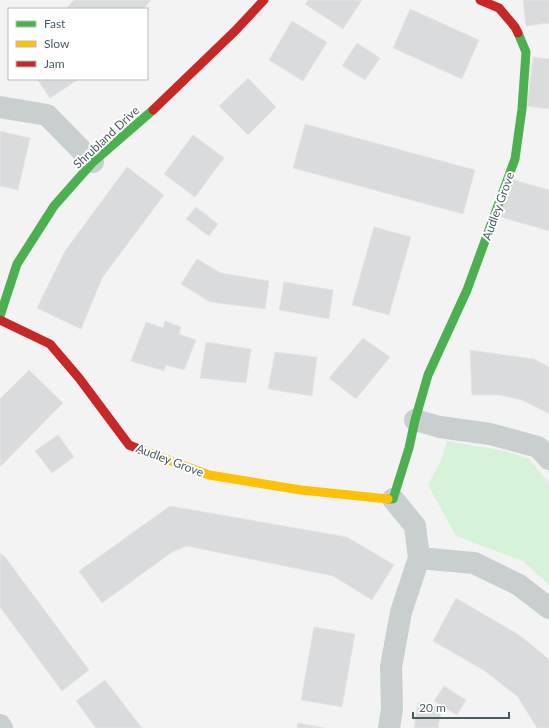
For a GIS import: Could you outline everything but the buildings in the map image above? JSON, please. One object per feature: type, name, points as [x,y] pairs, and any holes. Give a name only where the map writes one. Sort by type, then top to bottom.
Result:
[{"type":"street","name":"Shrubland Drive","points":[[0,316],[17,264],[54,206],[93,162],[161,103],[235,31],[264,0]]},
{"type":"street","name":"Audley Grove","points":[[0,320],[50,344],[79,378],[129,445],[209,475],[302,490],[393,499],[409,448],[415,420],[428,375],[467,290],[515,159],[522,109],[526,52],[515,27],[499,8],[480,0]]},
{"type":"street","points":[[0,107],[47,115],[93,162]]},
{"type":"street","points":[[415,420],[440,427],[490,434],[538,447],[549,459]]},
{"type":"street","points":[[389,728],[392,709],[391,667],[401,612],[419,558],[415,526],[393,499]]},
{"type":"street","points":[[419,558],[474,563],[519,585],[549,608]]},
{"type":"green space","points":[[447,441],[505,451],[529,459],[549,483],[549,585],[523,561],[456,536],[428,485],[441,460]]},
{"type":"traffic: fast","points":[[388,499],[393,499],[409,448],[415,420],[428,375],[467,290],[515,159],[522,109],[526,52],[518,33]]},
{"type":"traffic: fast","points":[[0,316],[17,264],[54,206],[93,162],[153,110]]},
{"type":"traffic: slow","points":[[144,451],[209,475],[301,490],[388,499]]},
{"type":"traffic: jam","points":[[153,110],[235,31],[264,0]]},
{"type":"traffic: jam","points":[[480,0],[499,8],[515,27],[518,33]]},
{"type":"traffic: jam","points":[[0,320],[50,344],[79,378],[129,445],[144,451]]}]
